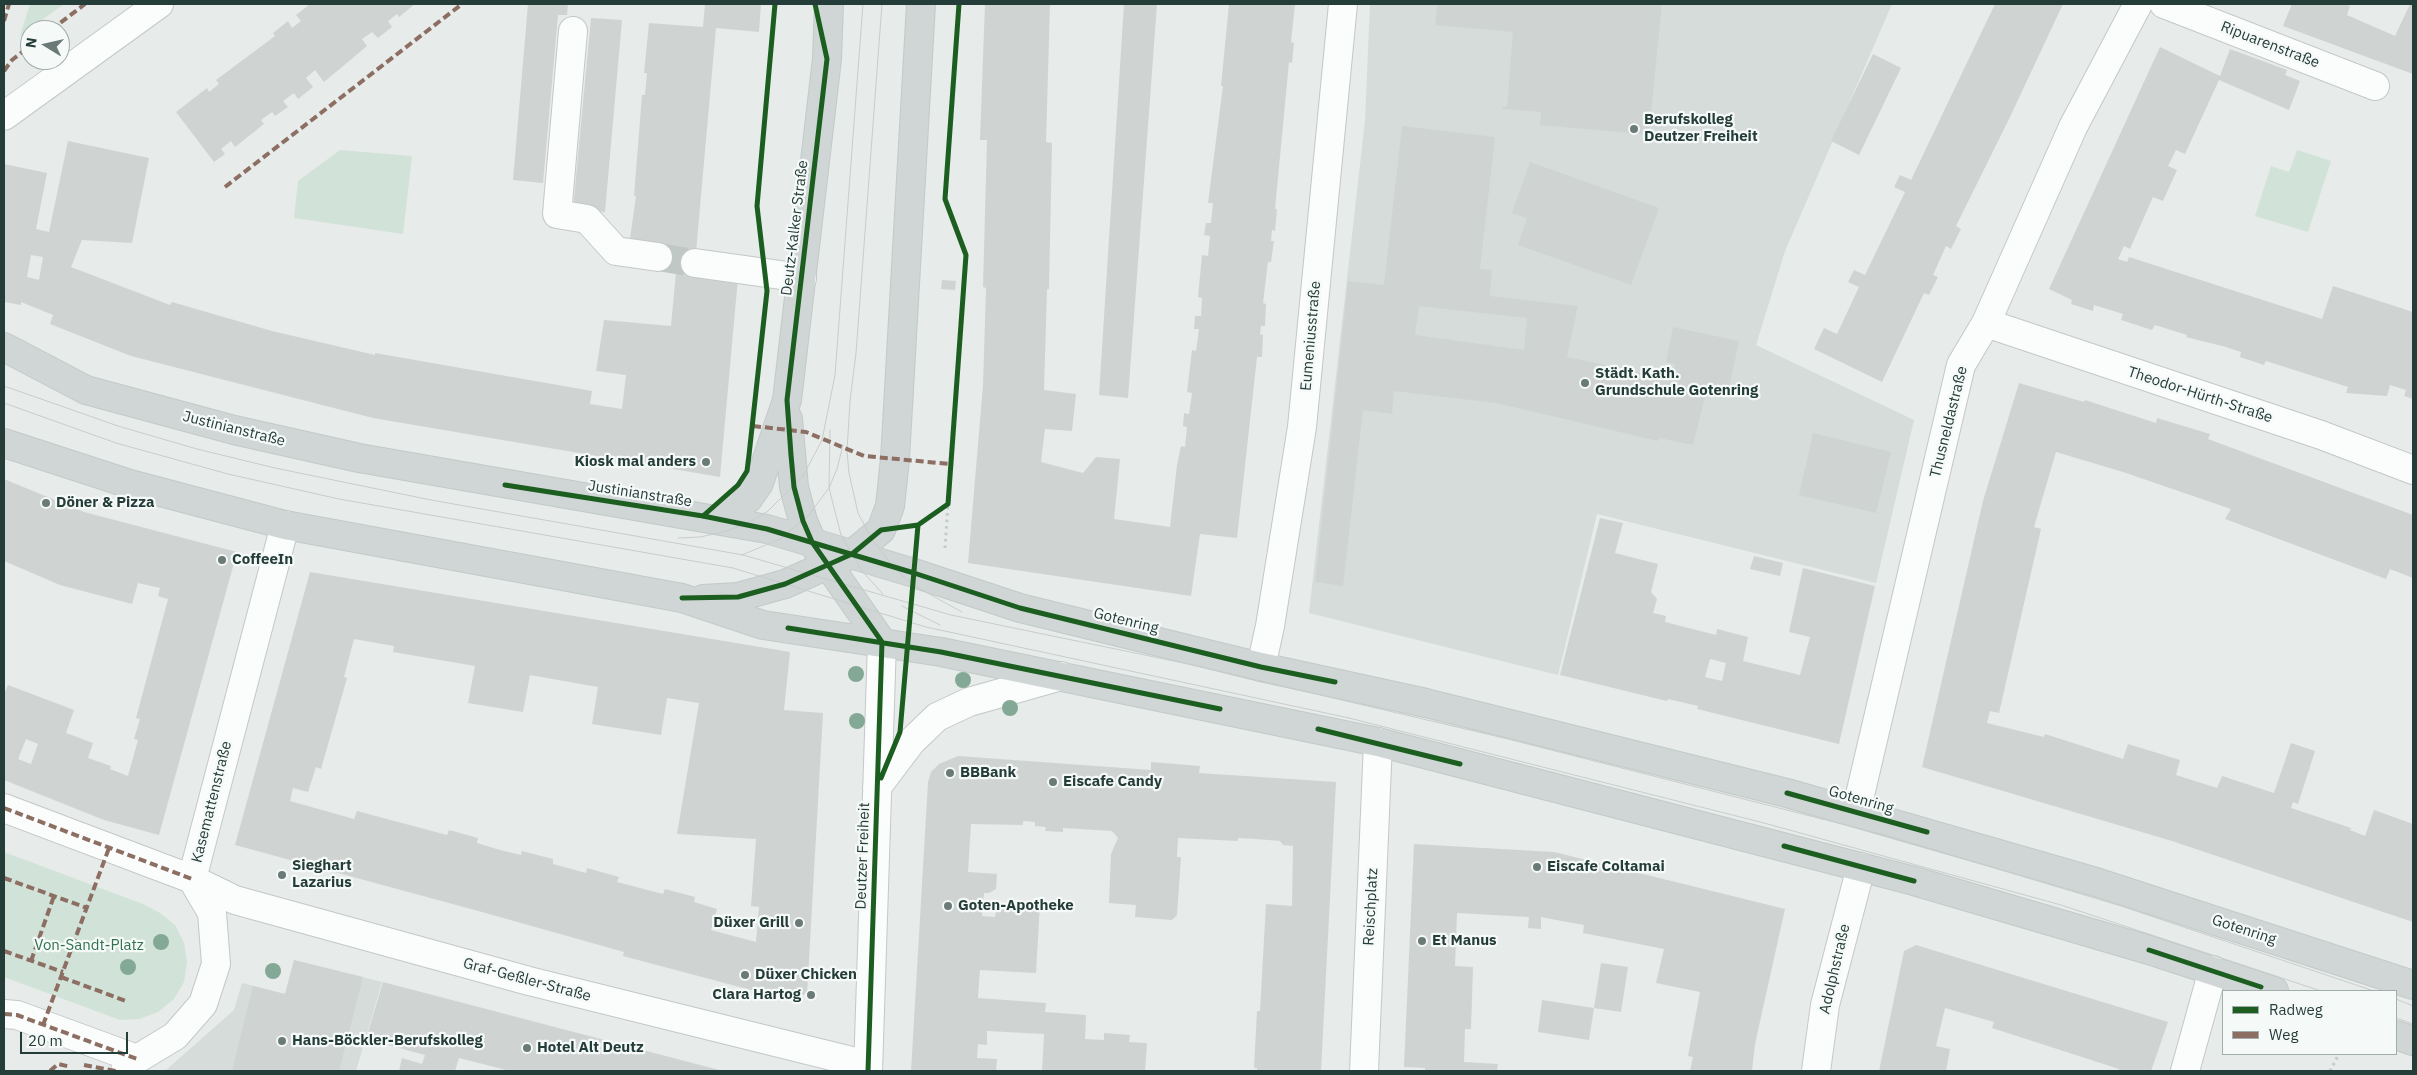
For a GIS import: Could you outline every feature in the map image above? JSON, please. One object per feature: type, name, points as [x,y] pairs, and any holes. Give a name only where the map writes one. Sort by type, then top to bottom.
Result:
[{"type":"main road","name":"Deutz-Kalker Straße","points":[[721,520],[748,499],[760,483],[787,400],[827,59],[829,4]]},
{"type":"main road","points":[[682,598],[716,599],[760,593],[852,554],[881,530],[890,506],[895,459],[921,4]]},
{"type":"main road","name":"Justinianstraße","points":[[4,347],[86,390],[234,430],[378,462],[767,529],[914,573]]},
{"type":"main road","points":[[787,400],[794,487],[803,521],[812,542],[827,566],[882,642]]},
{"type":"main road","points":[[4,443],[130,484],[285,525],[682,598],[762,625],[882,642],[1061,676],[1378,742],[1861,867],[2149,950],[2271,990]]},
{"type":"main road","name":"Gotenring","points":[[914,573],[1020,608],[1261,667],[1426,703],[1856,812],[2096,882],[2413,985]]},
{"type":"main road","points":[[2397,1035],[2413,1041]]},
{"type":"street","points":[[4,116],[159,4]]},
{"type":"street","name":"Eumeniusstraße","points":[[1261,667],[1270,626],[1302,427],[1342,4]]},
{"type":"street","name":"Thusneldastraße","points":[[1856,812],[1961,365],[1986,323],[2073,127],[2138,4]]},
{"type":"street","name":"Ripuarenstraße","points":[[2164,4],[2375,86]]},
{"type":"street","points":[[573,31],[557,214],[587,219],[616,251],[658,257]]},
{"type":"street","points":[[695,263],[802,278]]},
{"type":"street","name":"Theodor-Hürth-Straße","points":[[1986,323],[2321,435],[2413,470]]},
{"type":"street","name":"Kasemattenstraße","points":[[131,1065],[175,1036],[203,1004],[216,964],[212,913],[192,879],[285,525]]},
{"type":"street","name":"Deutzer Freiheit","points":[[868,1068],[882,642]]},
{"type":"street","name":"Deutzer Freiheit","points":[[877,787],[911,742],[937,717],[969,702],[1061,676]]},
{"type":"street","name":"Reischplatz","points":[[1364,1071],[1378,742]]},
{"type":"street","points":[[4,808],[192,879]]},
{"type":"street","name":"Adolphstraße","points":[[1816,1071],[1826,1005],[1861,867]]},
{"type":"street","name":"Graf-Geßler-Straße","points":[[192,879],[235,900],[528,981],[868,1068]]},
{"type":"street","points":[[2184,1071],[2214,970]]},
{"type":"street","points":[[4,1014],[17,1015],[131,1065]]},
{"type":"path","points":[[942,508],[948,504]]},
{"type":"path","points":[[2330,1071],[2338,1055]]},
{"type":"shaded area","name":"Städt. Kath. Grundschule Gotenring","points":[[1370,4],[1892,4],[1785,251],[1756,345],[1914,420],[1876,583],[1597,514],[1558,675],[1309,613],[1365,121]]},
{"type":"shaded area","name":"Hans-Böckler-Berufskolleg","points":[[294,960],[382,982],[356,1071],[165,1071],[234,1010],[242,983],[285,994]]},
{"type":"green space","points":[[30,4],[64,4],[42,20],[25,20]]},
{"type":"green space","points":[[340,150],[412,156],[403,234],[294,218],[298,181]]},
{"type":"green space","points":[[2297,150],[2331,161],[2308,232],[2255,216],[2271,166],[2289,172]]},
{"type":"green space","name":"Von-Sandt-Platz","points":[[4,852],[143,904],[160,913],[175,925],[184,943],[187,962],[184,982],[174,999],[158,1012],[139,1019],[120,1020],[4,977]]},
{"type":"building","points":[[310,4],[415,4],[399,17],[397,14],[388,21],[392,27],[378,38],[372,32],[362,39],[367,46],[324,82],[315,70],[306,78],[313,87],[298,99],[294,93],[283,101],[288,107],[275,116],[272,112],[261,120],[264,124],[235,147],[231,141],[221,149],[225,154],[214,162],[176,112],[207,88],[209,92],[219,84],[216,80],[275,36],[273,33],[288,21],[292,28],[301,21],[296,15]]},
{"type":"building","points":[[528,4],[568,4],[567,15],[558,15],[543,183],[513,180]]},
{"type":"building","points":[[705,4],[761,4],[759,32],[716,28],[695,263],[738,278],[720,477],[373,418],[131,356],[50,324],[53,315],[21,302],[21,305],[4,302],[4,164],[47,173],[36,229],[49,232],[68,141],[149,158],[132,243],[82,240],[71,267],[170,305],[172,302],[272,331],[375,355],[375,353],[592,391],[590,404],[622,409],[626,375],[596,371],[604,320],[671,326],[676,272],[658,271],[659,249],[629,246],[636,196],[634,196],[642,95],[645,95],[647,73],[644,73],[649,23],[703,27]],"holes":[[[31,255],[43,257],[39,280],[27,277]]]},
{"type":"building","points":[[985,4],[1050,4],[1046,142],[1052,143],[1049,289],[1047,289],[1044,390],[1076,394],[1072,431],[1045,429],[1041,462],[1083,473],[1096,457],[1120,459],[1114,519],[1170,527],[1177,465],[1181,446],[1185,447],[1187,427],[1183,426],[1184,413],[1189,414],[1192,393],[1187,392],[1192,350],[1196,351],[1199,329],[1194,329],[1195,316],[1201,316],[1202,298],[1198,297],[1202,255],[1208,256],[1210,236],[1204,235],[1206,223],[1211,223],[1213,203],[1208,203],[1223,86],[1221,86],[1229,4],[1295,4],[1291,42],[1294,43],[1292,63],[1289,62],[1275,209],[1277,209],[1275,231],[1272,230],[1271,241],[1274,241],[1271,262],[1268,262],[1263,303],[1266,304],[1265,326],[1261,326],[1260,334],[1263,335],[1262,357],[1257,357],[1237,538],[1200,534],[1191,596],[968,563],[983,385],[986,288],[983,287],[987,140],[980,140]]},
{"type":"building","points":[[1124,4],[1157,4],[1128,398],[1099,395]]},
{"type":"building","points":[[1437,4],[1662,4],[1649,132],[1653,132],[1653,135],[1540,125],[1541,112],[1503,109],[1503,106],[1507,107],[1513,32],[1435,25]]},
{"type":"building","points":[[1995,4],[2063,4],[1956,226],[1961,229],[1951,249],[1946,246],[1933,275],[1938,277],[1929,295],[1924,293],[1882,382],[1814,349],[1824,328],[1837,334],[1859,287],[1848,282],[1854,270],[1865,275],[1905,192],[1894,187],[1900,175],[1911,180]]},
{"type":"building","points":[[2292,4],[2344,4],[2350,6],[2347,15],[2395,36],[2410,4],[2413,4],[2413,74],[2283,26]]},
{"type":"building","points":[[591,18],[622,20],[605,212],[573,209]]},
{"type":"building","points":[[2160,47],[2220,76],[2230,49],[2287,70],[2285,75],[2300,81],[2289,110],[2219,80],[2185,154],[2176,150],[2168,166],[2177,170],[2163,201],[2153,197],[2130,249],[2124,246],[2118,259],[2127,262],[2129,257],[2322,319],[2333,286],[2413,312],[2413,399],[2404,396],[2406,390],[2390,385],[2387,396],[2346,393],[2348,387],[2266,361],[2264,365],[2240,357],[2241,352],[2226,347],[2186,337],[2187,335],[2155,325],[2152,330],[2121,320],[2123,314],[2094,305],[2093,311],[2071,304],[2072,300],[2049,289]]},
{"type":"building","points":[[1873,54],[1901,68],[1859,155],[1831,141]]},
{"type":"building","points":[[1402,126],[1495,137],[1480,269],[1492,270],[1490,296],[1578,306],[1567,357],[1672,379],[1675,364],[1666,362],[1673,327],[1739,341],[1728,394],[1707,389],[1693,445],[1659,438],[1658,441],[1496,403],[1394,391],[1392,414],[1363,410],[1343,586],[1315,582],[1348,281],[1384,285]],"holes":[[[1419,306],[1527,318],[1524,350],[1415,335]]]},
{"type":"building","points":[[1530,162],[1659,208],[1631,285],[1518,245],[1527,218],[1512,213]]},
{"type":"building","points":[[942,280],[956,281],[955,290],[941,289]]},
{"type":"building","points":[[2019,383],[2084,402],[2085,400],[2156,423],[2157,418],[2210,434],[2208,439],[2413,515],[2413,578],[2390,569],[2386,579],[2225,519],[2231,509],[2123,472],[2056,452],[2034,527],[2041,529],[1999,713],[1990,711],[1987,723],[2044,737],[2045,734],[2123,759],[2128,744],[2180,760],[2176,775],[2217,788],[2222,776],[2274,793],[2291,743],[2315,751],[2298,804],[2293,802],[2291,808],[2351,828],[2350,830],[2365,836],[2374,810],[2413,824],[2413,922],[2172,841],[1922,767],[1983,501]]},
{"type":"building","points":[[1813,433],[1891,452],[1876,513],[1799,495]]},
{"type":"building","points":[[4,479],[84,512],[237,552],[159,835],[104,820],[4,780],[4,694],[8,685],[74,710],[66,733],[93,743],[88,758],[111,766],[110,769],[128,776],[138,740],[134,739],[140,719],[136,718],[168,599],[158,596],[160,588],[138,583],[132,604],[60,585],[4,561]],"holes":[[[26,739],[38,744],[31,764],[18,759]]]},
{"type":"building","points":[[1600,518],[1623,523],[1615,553],[1658,564],[1651,592],[1657,599],[1653,613],[1666,616],[1665,622],[1716,635],[1717,629],[1748,637],[1743,661],[1800,675],[1810,637],[1789,632],[1803,568],[1875,586],[1839,744],[1697,709],[1698,706],[1668,699],[1667,701],[1560,675]],"holes":[[[1710,659],[1726,663],[1722,681],[1705,677]]]},
{"type":"building","points":[[1754,556],[1783,563],[1780,576],[1750,569]]},
{"type":"building","points":[[310,572],[790,652],[784,710],[823,713],[807,995],[751,990],[623,956],[624,952],[482,912],[235,845]],"holes":[[[354,639],[394,646],[393,652],[475,666],[468,703],[523,712],[530,675],[598,687],[592,724],[661,735],[667,698],[699,703],[677,834],[756,839],[751,906],[759,907],[756,942],[711,930],[717,909],[694,902],[695,897],[665,889],[663,894],[617,882],[619,877],[587,868],[586,873],[553,864],[553,859],[522,851],[521,855],[500,850],[477,843],[478,838],[449,830],[447,835],[357,811],[354,819],[290,801],[293,788],[308,792],[316,767],[321,769],[347,678],[344,677]]]},
{"type":"building","points":[[958,756],[1151,770],[1151,762],[1200,766],[1199,773],[1336,782],[1321,1071],[1257,1071],[1257,1068],[1254,1068],[1257,1011],[1260,1011],[1266,904],[1292,906],[1293,846],[1283,845],[1280,841],[1256,839],[1238,838],[1238,841],[1178,838],[1177,857],[1181,857],[1177,915],[1172,920],[1135,917],[1136,905],[1109,903],[1111,854],[1118,838],[1112,831],[1063,828],[1063,832],[1045,831],[1046,827],[1035,826],[1035,822],[1023,821],[1023,825],[971,824],[968,872],[997,874],[996,889],[989,893],[984,893],[982,916],[995,917],[997,906],[1010,907],[1011,902],[1040,903],[1036,973],[980,970],[978,998],[1046,1003],[1045,1012],[1086,1015],[1085,1039],[1104,1040],[1104,1033],[1130,1035],[1129,1042],[1147,1043],[1145,1071],[1042,1071],[1044,1034],[987,1031],[987,1045],[978,1044],[977,1058],[997,1059],[996,1071],[911,1071],[928,782],[931,772],[939,764]]},
{"type":"building","points":[[1414,844],[1554,852],[1785,909],[1755,1044],[1752,1071],[1690,1071],[1693,1057],[1688,1056],[1700,992],[1656,983],[1664,949],[1583,933],[1584,925],[1541,917],[1541,929],[1528,928],[1529,917],[1457,913],[1455,966],[1473,967],[1471,1029],[1465,1029],[1464,1062],[1498,1064],[1497,1071],[1425,1071],[1425,1068],[1404,1067]]},
{"type":"building","points":[[1916,945],[2168,1022],[2151,1071],[2119,1071],[2119,1069],[1992,1028],[1994,1022],[1945,1008],[1936,1046],[1950,1049],[1946,1071],[1879,1071],[1904,951]]},
{"type":"building","name":"Hans-Böckler-Berufskolleg","points":[[294,960],[363,977],[339,1071],[232,1071],[253,986],[285,994]]},
{"type":"building","points":[[1601,963],[1628,967],[1621,1012],[1594,1008]]},
{"type":"building","points":[[383,982],[723,1071],[510,1071],[459,1058],[455,1071],[399,1071],[402,1058],[422,1064],[425,1055],[366,1039]]},
{"type":"building","points":[[1542,1000],[1594,1008],[1589,1040],[1538,1032]]},
{"type":"tunnel","points":[[658,257],[695,263]]},
{"type":"tram line","points":[[678,538],[700,537],[723,532],[746,524],[768,511],[803,476],[822,440],[835,375],[863,4]]},
{"type":"tram line","points":[[882,4],[856,353],[850,401],[847,451],[849,473],[858,513],[872,539],[894,568],[913,585],[962,612]]},
{"type":"tram line","points":[[4,386],[118,426],[197,449],[275,468],[431,500],[743,555],[951,615],[1193,665],[1508,739],[1885,835],[2121,906],[2371,990]]},
{"type":"tram line","points":[[4,403],[116,443],[228,474],[339,499],[733,568],[926,627],[1349,718],[1764,823],[2061,905],[2318,990]]},
{"type":"tram line","points":[[830,430],[829,488],[841,535],[862,571],[883,594]]},
{"type":"tram line","points":[[742,555],[780,539],[808,516],[829,488],[837,469],[843,445]]},
{"type":"tram line","points":[[902,606],[940,625]]},
{"type":"tram line","points":[[2397,999],[2413,1006]]},
{"type":"tram line","points":[[2397,1018],[2413,1024]]},
{"type":"marked path","points":[[4,21],[9,4]]},
{"type":"marked path","points":[[64,20],[85,4]]},
{"type":"marked path","points":[[225,187],[462,4]]},
{"type":"marked path","points":[[4,71],[12,60],[20,54]]},
{"type":"marked path","points":[[753,426],[806,432],[864,456],[950,464]]},
{"type":"marked path","points":[[4,808],[192,879]]},
{"type":"marked path","points":[[43,1025],[109,848]]},
{"type":"marked path","points":[[4,878],[87,908]]},
{"type":"marked path","points":[[31,961],[54,896]]},
{"type":"marked path","points":[[4,951],[63,972]]},
{"type":"marked path","points":[[61,977],[126,1001]]},
{"type":"marked path","points":[[4,1014],[17,1015],[137,1059]]},
{"type":"marked path","points":[[50,1071],[58,1064],[71,1067]]},
{"type":"marked path","points":[[84,1065],[116,1071]]},
{"type":"cycle path","points":[[703,516],[738,485],[747,471],[767,291],[757,206],[775,4]]},
{"type":"cycle path","points":[[815,4],[827,59],[787,400],[794,487],[803,521],[812,542],[882,642]]},
{"type":"cycle path","points":[[682,598],[738,597],[785,584],[852,554],[881,530],[918,525],[948,504],[966,255],[945,199],[959,4]]},
{"type":"cycle path","points":[[505,485],[703,516],[767,529],[914,573],[1020,608],[1261,667],[1335,682]]},
{"type":"cycle path","points":[[881,778],[900,732],[918,525]]},
{"type":"cycle path","points":[[788,628],[941,652],[1220,709]]},
{"type":"cycle path","points":[[868,1071],[882,642]]},
{"type":"cycle path","points":[[1318,729],[1460,764]]},
{"type":"cycle path","points":[[1787,793],[1927,832]]},
{"type":"cycle path","points":[[1784,846],[1914,881]]},
{"type":"cycle path","points":[[2149,950],[2261,987]]},
{"type":"place","name":"Berufskolleg Deutzer Freiheit","points":[[1634,129]]},
{"type":"place","name":"Städt. Kath. Grundschule Gotenring","points":[[1585,383]]},
{"type":"place","name":"Kiosk mal anders","points":[[706,462]]},
{"type":"place","name":"Döner & Pizza","points":[[46,503]]},
{"type":"place","name":"CoffeeIn","points":[[222,560]]},
{"type":"place","name":"BBBank","points":[[950,773]]},
{"type":"place","name":"Eiscafe Candy","points":[[1053,782]]},
{"type":"place","name":"Eiscafe Coltamai","points":[[1537,867]]},
{"type":"place","name":"Sieghart Lazarius","points":[[282,875]]},
{"type":"place","name":"Goten-Apotheke","points":[[948,906]]},
{"type":"place","name":"Düxer Grill","points":[[799,923]]},
{"type":"place","name":"Et Manus","points":[[1422,941]]},
{"type":"place","name":"Düxer Chicken","points":[[745,975]]},
{"type":"place","name":"Clara Hartog","points":[[811,995]]},
{"type":"place","name":"Hans-Böckler-Berufskolleg","points":[[282,1041]]},
{"type":"place","name":"Hotel Alt Deutz","points":[[527,1048]]}]
